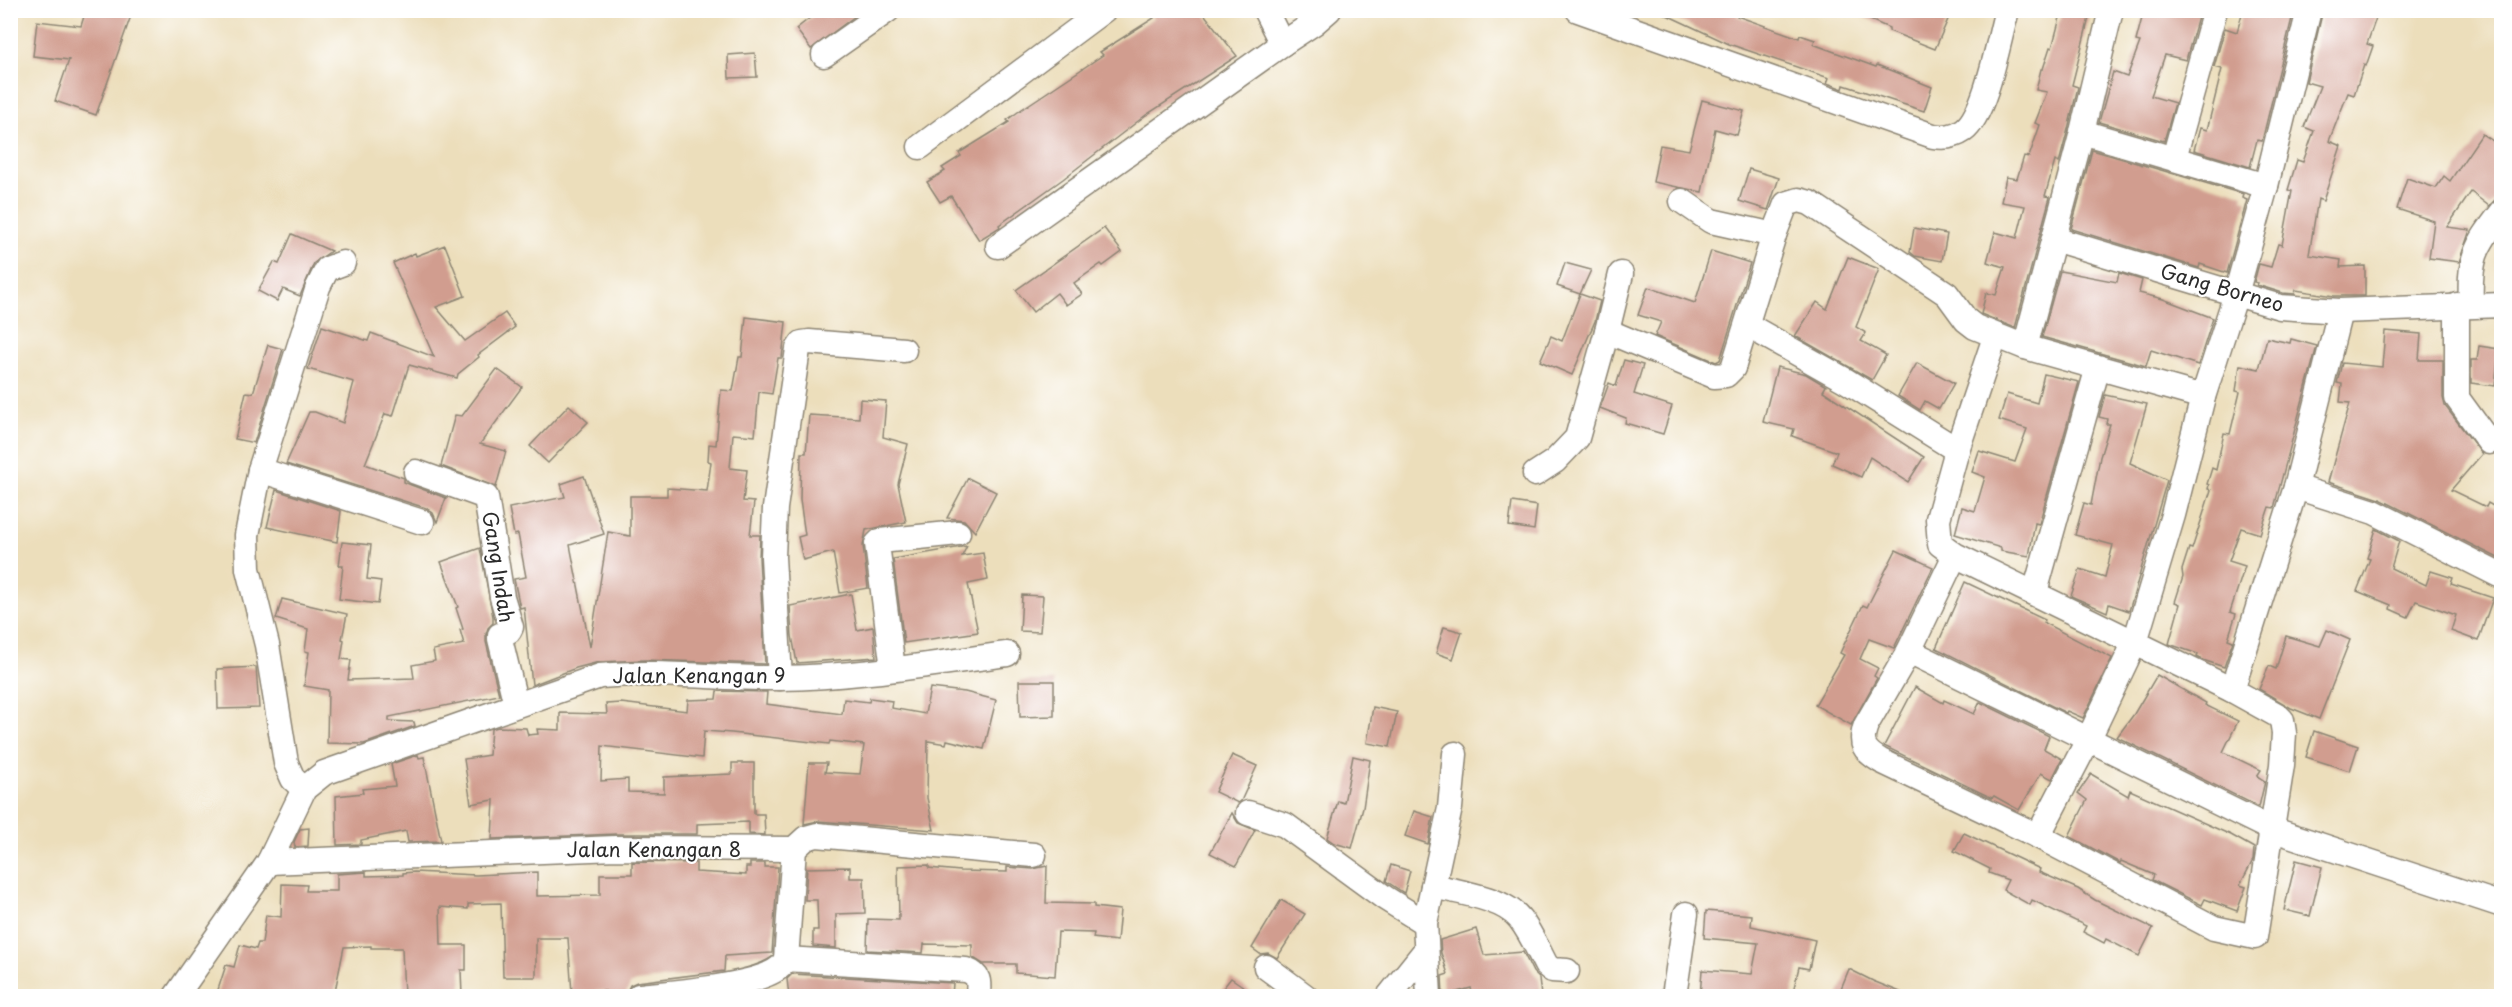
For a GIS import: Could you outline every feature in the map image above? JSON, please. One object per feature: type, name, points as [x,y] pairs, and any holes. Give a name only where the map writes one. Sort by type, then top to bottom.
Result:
[{"type":"street","points":[[824,55],[888,10]]},
{"type":"street","points":[[920,147],[1104,10]]},
{"type":"street","points":[[1265,10],[1282,44]]},
{"type":"street","points":[[998,246],[1314,23],[1329,10]]},
{"type":"street","points":[[1578,10],[1933,136],[1948,138],[1966,129],[1980,110],[2007,10]]},
{"type":"street","points":[[2025,347],[2082,132],[2111,10]]},
{"type":"street","points":[[2174,158],[2215,10]]},
{"type":"street","points":[[2038,836],[2135,642],[2173,515],[2203,397],[2236,294],[2266,186],[2309,10]]},
{"type":"street","points":[[2082,132],[2266,186]]},
{"type":"street","points":[[1607,331],[1714,376],[1720,377],[1730,373],[1786,204],[1799,200],[1810,203],[1947,294],[1966,320],[1995,337],[2203,397]]},
{"type":"street","points":[[1682,201],[1711,221],[1774,236]]},
{"type":"street","points":[[2489,442],[2457,398],[2464,305],[2471,269],[2478,243],[2502,212]]},
{"type":"street","name":"Gang Borneo","points":[[2054,239],[2280,307],[2340,311],[2502,305]]},
{"type":"street","points":[[176,996],[269,862],[304,789],[293,779],[286,763],[267,645],[249,569],[248,535],[260,470],[318,287],[327,269],[344,262]]},
{"type":"street","points":[[1534,474],[1555,461],[1577,438],[1621,274]]},
{"type":"street","points":[[2232,690],[2296,487],[2340,311]]},
{"type":"street","points":[[1747,325],[1845,380],[1957,450]]},
{"type":"street","points":[[1955,555],[1908,651],[1866,725],[1861,737],[1863,746],[1881,761],[2038,836],[2214,928],[2255,937],[2282,765],[2284,733],[2282,720],[2232,690],[1955,555],[1940,544],[1938,519],[1957,450],[1995,337]]},
{"type":"street","points":[[780,678],[773,557],[775,508],[798,349],[802,343],[809,342],[904,350]]},
{"type":"street","points":[[2035,592],[2098,368]]},
{"type":"street","points":[[260,470],[422,522]]},
{"type":"street","name":"Gang Indah","points":[[416,472],[486,497],[502,597],[511,627],[511,630],[499,637],[516,705]]},
{"type":"street","points":[[2296,487],[2374,512],[2499,575]]},
{"type":"street","points":[[893,669],[877,544],[880,541],[958,533]]},
{"type":"street","points":[[1908,651],[2271,829],[2502,905]]},
{"type":"street","name":"Jalan Kenangan 9","points":[[304,789],[324,773],[600,676],[618,674],[780,678],[893,669],[1007,654]]},
{"type":"street","points":[[1429,996],[1425,923],[1450,808],[1455,754]]},
{"type":"street","points":[[1248,813],[1285,825],[1385,898],[1425,923]]},
{"type":"street","name":"Jalan Kenangan 8","points":[[269,862],[616,848],[794,849],[807,838],[817,835],[1034,855]]},
{"type":"street","points":[[639,996],[734,990],[769,975],[784,965],[794,849]]},
{"type":"street","points":[[1433,886],[1475,896],[1508,908],[1520,918],[1546,965],[1552,970],[1567,971]]},
{"type":"street","points":[[1674,996],[1686,914]]},
{"type":"street","points":[[1389,996],[1425,951]]},
{"type":"street","points":[[786,959],[966,970],[974,973],[979,980],[978,995]]},
{"type":"street","points":[[1266,967],[1305,996]]},
{"type":"building","points":[[86,10],[133,10],[96,115],[55,101],[69,60],[33,56],[37,21],[81,26]]},
{"type":"building","points":[[820,10],[863,10],[811,49],[796,29]]},
{"type":"building","points":[[1149,10],[1201,10],[1237,56],[1146,115],[999,225],[1000,227],[979,240],[951,196],[940,202],[927,182],[945,171],[942,168],[961,156],[959,153],[1009,122],[1007,120],[1022,109],[1103,55],[1100,52],[1154,18]]},
{"type":"building","points":[[1656,10],[1738,10],[1737,16],[1799,38],[1800,35],[1815,40],[1813,44],[1876,67],[1877,65],[1932,87],[1924,111],[1844,85],[1843,89],[1827,83],[1829,78],[1729,44]]},
{"type":"building","points":[[1847,10],[1934,10],[1949,17],[1935,49],[1889,31],[1889,28]]},
{"type":"building","points":[[2062,10],[2091,10],[2072,85],[2078,87],[2068,129],[2059,163],[2055,161],[2045,196],[2050,197],[2015,328],[1981,314],[1986,293],[1996,295],[2005,267],[1987,262],[1995,232],[2017,238],[2025,206],[2001,202],[2006,177],[2017,179],[2024,156],[2029,157],[2040,125],[2035,123],[2047,92],[2036,90],[2041,69],[2043,69],[2050,47],[2052,48]]},
{"type":"building","points":[[2144,10],[2200,10],[2186,60],[2165,55],[2151,96],[2175,103],[2164,141],[2099,122],[2113,72],[2127,77],[2140,42],[2136,41]]},
{"type":"building","points":[[2243,10],[2294,10],[2262,141],[2257,140],[2250,167],[2194,150],[2200,128],[2207,130],[2222,69],[2214,67],[2225,28],[2237,32]]},
{"type":"building","points":[[2323,10],[2362,10],[2377,15],[2367,44],[2373,46],[2366,66],[2364,65],[2354,95],[2348,93],[2329,141],[2341,146],[2323,201],[2318,199],[2309,255],[2341,260],[2340,267],[2365,266],[2365,296],[2334,296],[2296,290],[2295,294],[2283,293],[2254,282],[2259,264],[2271,267],[2278,244],[2282,245],[2292,191],[2288,190],[2297,160],[2303,162],[2314,131],[2304,127],[2320,86],[2306,82]]},
{"type":"building","points":[[755,53],[757,77],[729,78],[728,55]]},
{"type":"building","points":[[1702,100],[1744,111],[1737,135],[1715,129],[1702,192],[1653,182],[1660,145],[1689,150]]},
{"type":"building","points":[[2482,134],[2502,147],[2502,198],[2496,199],[2489,206],[2471,192],[2447,227],[2470,230],[2459,262],[2429,258],[2434,221],[2397,209],[2407,178],[2436,188],[2444,176],[2450,181]]},
{"type":"building","points":[[2092,150],[2243,194],[2242,198],[2247,200],[2227,273],[2200,264],[2199,268],[2071,229]]},
{"type":"building","points":[[1749,169],[1779,178],[1768,210],[1739,201]]},
{"type":"building","points":[[1104,228],[1122,252],[1074,283],[1082,294],[1066,305],[1057,293],[1033,312],[1016,290]]},
{"type":"building","points":[[1914,228],[1947,234],[1942,261],[1915,256],[1910,252]]},
{"type":"building","points":[[292,234],[331,251],[314,263],[300,296],[283,289],[277,301],[258,291],[274,262],[279,264]]},
{"type":"building","points":[[445,245],[465,296],[436,307],[465,341],[505,313],[515,327],[478,355],[479,357],[458,374],[457,378],[409,365],[393,416],[385,414],[365,464],[404,478],[404,482],[446,498],[437,522],[433,513],[426,508],[286,464],[309,412],[315,412],[343,423],[354,382],[308,369],[322,326],[368,341],[371,333],[434,357],[393,263],[415,253],[416,256]]},
{"type":"building","points":[[1711,251],[1750,263],[1720,360],[1716,362],[1655,336],[1661,322],[1638,315],[1648,287],[1695,303]]},
{"type":"building","points":[[1848,257],[1879,269],[1856,327],[1866,333],[1861,341],[1886,355],[1872,380],[1795,336],[1817,302],[1827,309]]},
{"type":"building","points":[[1565,263],[1591,270],[1580,294],[1557,286]]},
{"type":"building","points":[[2060,271],[2117,282],[2119,273],[2142,280],[2139,293],[2163,299],[2213,318],[2198,365],[2151,350],[2146,366],[2042,337]]},
{"type":"building","points":[[1580,294],[1600,301],[1595,321],[1572,375],[1540,361],[1551,336],[1562,341]]},
{"type":"building","points":[[746,317],[786,322],[782,358],[778,358],[772,394],[759,392],[755,436],[733,434],[730,468],[747,470],[743,501],[754,502],[750,535],[760,535],[759,558],[765,664],[645,660],[599,662],[532,685],[524,607],[520,608],[514,579],[526,577],[518,534],[514,535],[509,508],[565,497],[561,484],[584,476],[604,534],[570,545],[590,647],[608,532],[630,536],[630,496],[667,496],[667,488],[707,491],[711,462],[708,461],[709,444],[716,445],[721,390],[733,391],[739,357],[742,357]]},
{"type":"building","points":[[2385,331],[2421,334],[2419,360],[2443,360],[2445,406],[2482,454],[2451,490],[2486,507],[2488,503],[2502,511],[2502,560],[2380,499],[2328,482],[2350,403],[2340,402],[2342,384],[2337,383],[2342,363],[2382,367]]},
{"type":"building","points":[[2267,338],[2290,343],[2291,339],[2317,346],[2274,508],[2269,507],[2260,534],[2241,528],[2229,561],[2245,566],[2230,612],[2236,614],[2228,639],[2233,641],[2224,667],[2197,657],[2198,654],[2169,644],[2180,604],[2175,602],[2183,577],[2182,570],[2189,548],[2192,549],[2211,490],[2208,489],[2207,484],[2212,468],[2216,470],[2224,433],[2230,434],[2240,392],[2236,391],[2240,365],[2259,369]]},
{"type":"building","points":[[268,345],[283,349],[254,443],[235,439],[246,392],[253,393]]},
{"type":"building","points":[[2479,346],[2499,349],[2495,386],[2471,383],[2471,360],[2477,360]]},
{"type":"building","points":[[1624,360],[1643,365],[1634,394],[1672,406],[1663,434],[1625,423],[1626,418],[1600,408],[1609,383],[1616,386]]},
{"type":"building","points":[[1917,363],[1954,383],[1939,409],[1925,401],[1920,410],[1898,396]]},
{"type":"building","points":[[1777,367],[1806,374],[1826,386],[1823,391],[1924,457],[1908,482],[1870,457],[1861,477],[1832,464],[1837,452],[1792,436],[1794,429],[1763,422]]},
{"type":"building","points":[[497,369],[522,387],[480,444],[506,451],[496,487],[441,466],[455,415],[462,416]]},
{"type":"building","points":[[2044,374],[2079,382],[2039,524],[2035,523],[2029,556],[2001,551],[2001,548],[1955,534],[1962,507],[1975,511],[1985,477],[1972,472],[1979,451],[2015,462],[2027,429],[1999,420],[2007,394],[2037,403]]},
{"type":"building","points":[[2105,395],[2147,404],[2130,463],[2167,480],[2129,611],[2109,604],[2107,612],[2071,596],[2080,569],[2105,577],[2113,545],[2075,535],[2084,503],[2091,505],[2100,457],[2110,424],[2106,424],[2107,419],[2099,417]]},
{"type":"building","points":[[860,399],[886,401],[883,437],[908,444],[898,484],[906,522],[866,530],[863,546],[868,588],[840,593],[833,552],[803,560],[798,537],[805,535],[800,500],[801,453],[806,453],[809,415],[859,418]]},
{"type":"building","points":[[569,405],[588,422],[548,463],[530,446]]},
{"type":"building","points":[[968,478],[996,492],[975,532],[964,520],[947,518]]},
{"type":"building","points":[[276,490],[341,511],[337,542],[267,527]]},
{"type":"building","points":[[1512,502],[1537,506],[1534,530],[1509,526]]},
{"type":"building","points":[[2376,529],[2399,541],[2391,568],[2426,585],[2431,571],[2453,578],[2451,584],[2493,598],[2478,641],[2451,631],[2456,615],[2416,601],[2408,617],[2390,609],[2391,605],[2357,591],[2370,559],[2367,558]]},
{"type":"building","points":[[342,542],[371,545],[367,579],[381,581],[378,604],[339,599],[343,566],[339,566]]},
{"type":"building","points":[[967,546],[962,556],[983,553],[988,580],[968,584],[978,632],[904,643],[893,559]]},
{"type":"building","points":[[480,548],[493,617],[493,623],[486,634],[486,642],[499,695],[389,717],[389,721],[414,722],[415,726],[364,744],[327,743],[328,690],[304,686],[309,652],[305,651],[308,629],[276,619],[282,599],[347,614],[341,659],[351,660],[348,680],[414,678],[412,665],[435,661],[433,650],[464,644],[460,630],[463,629],[456,608],[458,607],[441,562]]},
{"type":"building","points":[[1896,550],[1933,567],[1894,648],[1869,639],[1860,659],[1878,668],[1874,676],[1877,678],[1851,725],[1815,705],[1844,655],[1840,653],[1863,605],[1867,607]]},
{"type":"building","points":[[1965,582],[2045,620],[2044,623],[2112,658],[2083,718],[2067,711],[2066,713],[1936,648]]},
{"type":"building","points":[[851,594],[857,630],[873,627],[876,657],[797,663],[790,606]]},
{"type":"building","points":[[1022,595],[1043,596],[1040,632],[1020,631]]},
{"type":"building","points":[[1444,627],[1462,632],[1453,659],[1436,653]]},
{"type":"building","points":[[2327,630],[2350,640],[2319,719],[2291,708],[2259,689],[2269,666],[2276,669],[2286,636],[2320,646]]},
{"type":"building","points":[[256,667],[259,708],[218,709],[217,669]]},
{"type":"building","points":[[2157,675],[2206,703],[2205,705],[2238,721],[2223,752],[2261,770],[2257,776],[2265,781],[2259,807],[2117,737],[2134,714]]},
{"type":"building","points":[[1019,681],[1054,681],[1054,716],[1020,717]]},
{"type":"building","points":[[1915,687],[1943,703],[1944,700],[1974,714],[1980,702],[2049,736],[2044,749],[2062,759],[2052,779],[2041,773],[2019,810],[1994,796],[1992,798],[1884,746]]},
{"type":"building","points":[[930,688],[965,692],[996,700],[984,749],[947,740],[946,744],[928,741],[927,798],[934,830],[818,821],[804,824],[809,763],[827,763],[825,772],[860,774],[864,745],[830,741],[829,744],[704,731],[702,758],[602,746],[601,781],[628,779],[628,792],[664,793],[664,777],[732,774],[732,763],[754,763],[754,814],[764,814],[765,835],[749,834],[749,822],[697,824],[697,834],[616,834],[492,839],[494,800],[471,804],[464,759],[489,755],[491,729],[498,727],[526,728],[528,735],[538,734],[537,729],[560,730],[560,713],[607,714],[606,704],[621,703],[687,711],[688,700],[716,699],[717,691],[767,692],[766,704],[842,714],[844,699],[869,702],[870,698],[892,701],[891,708],[925,714]]},
{"type":"building","points":[[1373,707],[1397,712],[1390,747],[1367,743]]},
{"type":"building","points":[[2314,731],[2358,746],[2350,771],[2306,757]]},
{"type":"building","points":[[418,755],[419,758],[424,757],[441,841],[408,842],[406,831],[361,840],[361,844],[337,845],[336,796],[363,793],[362,789],[395,786],[391,764]]},
{"type":"building","points":[[1232,755],[1257,766],[1238,803],[1215,792]]},
{"type":"building","points":[[1353,756],[1370,760],[1363,808],[1352,848],[1334,843],[1327,838],[1338,801],[1344,803]]},
{"type":"building","points":[[2091,774],[2128,796],[2130,790],[2231,835],[2254,848],[2253,860],[2240,885],[2246,887],[2237,911],[2205,899],[2202,905],[2152,880],[2154,875],[2121,861],[2120,863],[2069,836],[2087,800],[2078,793]]},
{"type":"building","points":[[1414,811],[1433,817],[1428,844],[1405,836]]},
{"type":"building","points":[[1232,813],[1238,823],[1255,830],[1236,866],[1210,853]]},
{"type":"building","points":[[309,828],[308,846],[295,847],[294,842],[300,829]]},
{"type":"building","points":[[1964,833],[2040,869],[2039,872],[2078,889],[2095,900],[2153,928],[2139,956],[2106,939],[2104,943],[2083,932],[2086,926],[2032,900],[2030,905],[2003,890],[2008,880],[1989,873],[1990,869],[1954,851]]},
{"type":"building","points":[[2296,860],[2322,867],[2310,916],[2284,910]]},
{"type":"building","points":[[632,862],[696,863],[696,872],[746,875],[746,867],[750,867],[750,863],[765,863],[765,867],[778,867],[772,953],[725,956],[724,971],[637,982],[630,985],[625,996],[605,996],[605,991],[572,993],[568,938],[536,938],[536,977],[503,977],[501,903],[468,904],[468,909],[440,907],[441,945],[466,945],[466,970],[461,970],[462,996],[404,996],[402,948],[371,948],[371,946],[344,947],[334,996],[216,996],[226,965],[234,967],[240,945],[256,949],[258,943],[262,943],[266,915],[281,917],[282,884],[307,885],[306,891],[337,891],[337,874],[366,872],[366,876],[403,875],[403,873],[414,872],[476,875],[537,872],[537,896],[600,895],[600,874],[632,874]]},
{"type":"building","points":[[929,865],[929,868],[960,871],[1007,872],[1007,867],[1033,869],[1047,866],[1046,903],[1094,904],[1094,907],[1120,910],[1117,941],[1093,938],[1094,933],[1058,932],[1055,976],[1016,973],[1016,964],[983,964],[972,957],[972,945],[924,944],[923,953],[867,950],[868,919],[899,920],[898,866]]},
{"type":"building","points":[[1391,865],[1410,871],[1404,893],[1386,881]]},
{"type":"building","points":[[850,867],[850,878],[864,878],[865,913],[836,914],[836,948],[813,946],[813,930],[818,930],[817,900],[805,900],[807,868]]},
{"type":"building","points":[[1281,900],[1305,914],[1277,958],[1268,953],[1260,954],[1252,948]]},
{"type":"building","points":[[1706,911],[1752,915],[1751,926],[1815,940],[1809,969],[1799,967],[1792,996],[1700,996],[1702,970],[1752,974],[1758,943],[1704,938]]},
{"type":"building","points":[[1476,929],[1484,955],[1523,952],[1533,972],[1539,978],[1541,996],[1473,996],[1471,988],[1443,996],[1442,976],[1448,974],[1441,953],[1440,940]]},
{"type":"building","points":[[1849,969],[1873,981],[1910,996],[1838,996]]},
{"type":"building","points":[[792,974],[953,983],[952,996],[844,996],[844,992],[789,996],[787,979]]},
{"type":"building","points":[[1231,978],[1257,996],[1217,996]]}]
